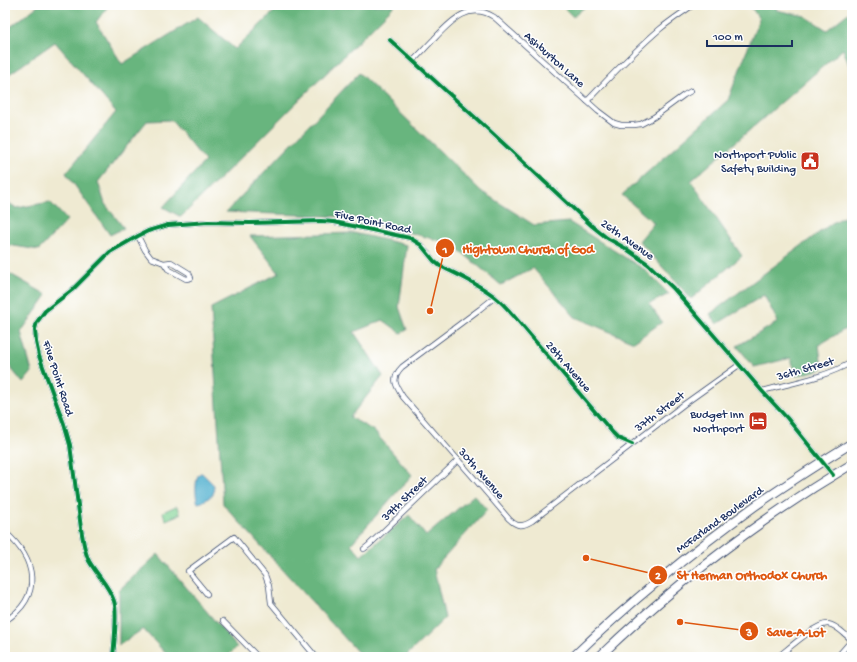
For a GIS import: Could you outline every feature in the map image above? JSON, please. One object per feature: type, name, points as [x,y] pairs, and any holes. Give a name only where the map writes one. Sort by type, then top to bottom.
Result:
[{"type":"highway","name":"McFarland Boulevard","points":[[573,657],[664,575],[711,538],[765,499],[852,444]]},
{"type":"highway","points":[[599,657],[642,617],[704,566],[759,525],[833,475],[852,464]]},
{"type":"street","points":[[587,101],[625,61],[651,37],[693,5]]},
{"type":"street","name":"Ashburton Lane","points":[[413,61],[450,22],[468,12],[475,11],[489,14],[494,17],[598,111],[614,123],[621,125],[641,124],[654,117],[691,91]]},
{"type":"street","name":"26th Avenue","points":[[390,40],[597,230],[607,238],[637,255],[653,268],[673,288],[787,418],[833,475]]},
{"type":"street","name":"Five Point Road","points":[[113,657],[115,616],[114,602],[109,590],[89,561],[83,542],[70,445],[39,356],[36,342],[35,329],[37,322],[45,310],[72,290],[110,252],[138,236],[148,231],[168,225],[208,222],[250,223],[320,220],[410,238],[421,245],[440,266],[484,289],[494,297]]},
{"type":"street","points":[[138,236],[145,250],[152,258],[164,263],[171,262],[189,273],[193,279],[186,279],[168,269],[164,263]]},
{"type":"street","points":[[176,273],[179,267]]},
{"type":"street","name":"30th Avenue","points":[[494,297],[402,367],[395,378],[396,385],[403,397],[513,524],[520,526],[526,525],[572,490]]},
{"type":"street","name":"28th Avenue","points":[[494,297],[505,306],[519,322],[613,433],[618,438],[632,444]]},
{"type":"street","name":"36th Street","points":[[762,391],[826,375],[839,370],[852,362]]},
{"type":"street","name":"37th Street","points":[[572,490],[683,405],[740,365]]},
{"type":"street","name":"39th Street","points":[[364,549],[369,546],[458,460]]},
{"type":"street","points":[[5,532],[22,551],[29,564],[31,577],[30,591],[24,603],[15,614],[5,621]]},
{"type":"street","points":[[207,594],[188,572],[234,536],[265,575],[269,586],[270,603],[316,657]]},
{"type":"street","points":[[223,621],[258,657]]},
{"type":"street","points":[[778,657],[809,632],[828,624],[835,627],[852,640],[837,657]]},
{"type":"green space","points":[[39,5],[109,5],[96,22],[122,64],[198,17],[235,49],[281,5],[318,5],[330,10],[342,5],[395,5],[181,217],[163,207],[205,161],[171,120],[147,121],[98,182],[105,204],[124,228],[110,235],[66,173],[116,112],[55,42],[5,77],[5,31]]},
{"type":"green space","points":[[561,5],[587,5],[573,17]]},
{"type":"green space","points":[[750,5],[778,5],[776,10],[805,16],[827,30],[852,10],[852,73],[843,49],[691,181],[742,256],[691,299],[639,241],[654,223],[622,195],[728,100],[759,19]]},
{"type":"green space","points":[[359,73],[481,191],[534,225],[569,222],[645,270],[669,294],[649,304],[662,322],[634,342],[575,317],[533,268],[501,285],[452,244],[351,217],[226,212]]},
{"type":"green space","points":[[5,201],[17,208],[50,202],[67,220],[39,250],[8,245],[5,249]]},
{"type":"green space","points":[[852,213],[852,325],[819,345],[822,369],[796,376],[791,358],[754,367],[737,346],[778,322],[764,295],[717,324],[710,314],[832,223]]},
{"type":"green space","points":[[354,233],[407,245],[399,307],[407,330],[401,333],[383,320],[354,332],[383,376],[350,417],[374,431],[412,475],[351,544],[361,556],[409,515],[426,536],[474,495],[487,510],[434,569],[445,618],[407,655],[409,657],[362,657],[223,504],[211,308],[279,273],[250,236]]},
{"type":"green space","points":[[5,271],[47,295],[21,332],[32,372],[23,383],[5,361]]},
{"type":"green space","points":[[176,506],[178,507],[180,514],[166,520],[163,512]]},
{"type":"green space","points":[[158,554],[237,647],[227,657],[169,657],[143,629],[119,645],[119,590]]},
{"type":"water","points":[[202,473],[214,485],[213,495],[198,503],[196,497],[196,484],[199,474]]},
{"type":"cycle path","points":[[390,40],[592,226],[607,238],[648,264],[673,288],[787,418],[833,475]]},
{"type":"cycle path","points":[[113,657],[116,620],[114,601],[109,590],[89,561],[86,553],[81,528],[70,445],[64,424],[39,356],[35,329],[37,322],[45,311],[72,290],[110,252],[148,231],[168,225],[208,222],[250,223],[321,221],[334,222],[410,238],[421,245],[440,266],[468,280],[495,297],[519,322],[613,433],[618,438],[632,444]]},
{"type":"place","name":"Northport Public Safety Building","points":[[810,161]]},
{"type":"place","name":"Hightown Church of God","points":[[430,311]]},
{"type":"place","name":"Budget Inn Northport","points":[[758,421]]},
{"type":"place","name":"St Herman Orthodox Church","points":[[586,558]]},
{"type":"place","name":"Save-A-Lot","points":[[680,622]]}]
